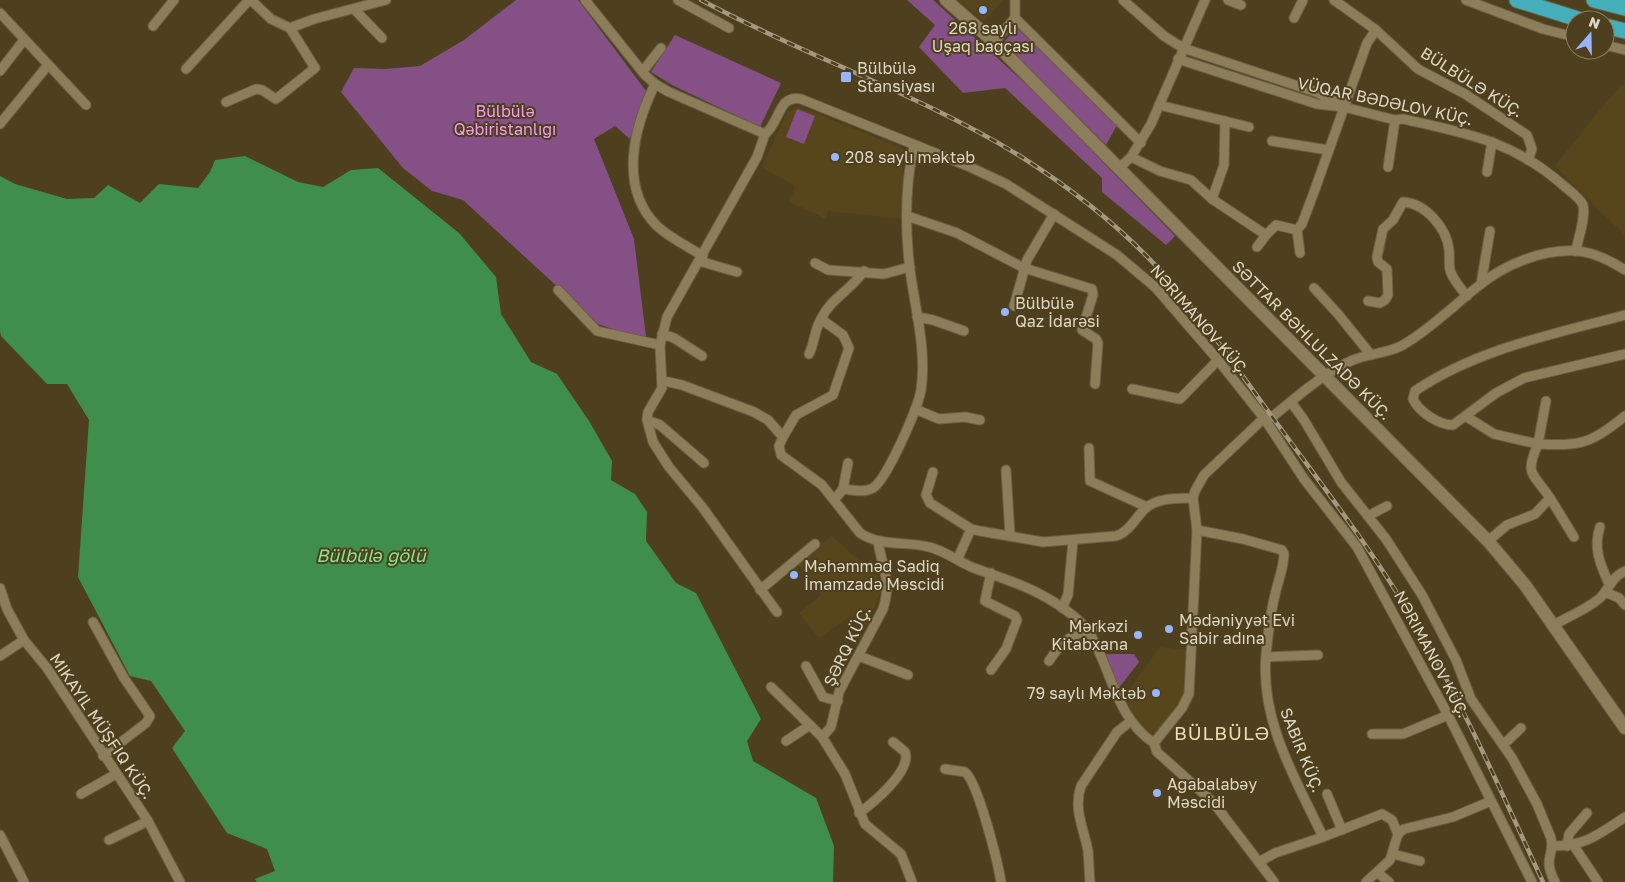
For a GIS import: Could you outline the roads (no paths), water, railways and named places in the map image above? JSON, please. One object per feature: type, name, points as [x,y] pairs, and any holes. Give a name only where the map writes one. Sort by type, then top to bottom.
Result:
[{"type":"highway","points":[[1517,0],[1565,15]]},
{"type":"highway","points":[[1594,0],[1625,8]]},
{"type":"main road","name":"SƏTTAR BƏHLULZADƏ KÜÇ.","points":[[946,0],[994,42],[1488,541],[1521,580],[1625,728]]},
{"type":"street","points":[[153,26],[174,0]]},
{"type":"street","points":[[186,69],[250,0],[271,19],[290,28],[315,68],[276,99],[262,90],[256,89],[226,102]]},
{"type":"street","points":[[290,28],[314,19],[386,0]]},
{"type":"street","points":[[585,0],[642,71],[655,84],[754,131],[765,134]]},
{"type":"street","points":[[678,0],[730,28]]},
{"type":"street","points":[[994,42],[1015,18],[1015,0]]},
{"type":"street","points":[[1124,0],[1164,36],[1183,48],[1316,92],[1344,107]]},
{"type":"street","points":[[1118,169],[1141,142],[1159,106],[1204,0]]},
{"type":"street","points":[[1228,0],[1241,5]]},
{"type":"street","points":[[1294,18],[1303,0]]},
{"type":"street","name":"BÜLBÜLƏ KÜÇ.","points":[[1334,0],[1376,30],[1418,69],[1465,94],[1527,135],[1532,149],[1528,160]]},
{"type":"street","points":[[1466,0],[1543,29],[1565,35]]},
{"type":"street","points":[[354,8],[382,38]]},
{"type":"street","points":[[0,13],[48,66],[86,104]]},
{"type":"street","points":[[1015,18],[1141,142]]},
{"type":"street","points":[[1296,230],[1302,224],[1367,43],[1376,30]]},
{"type":"street","points":[[0,70],[24,40]]},
{"type":"street","points":[[642,71],[661,48]]},
{"type":"street","name":"VÜQAR BƏDƏLOV KÜÇ.","points":[[1178,59],[1317,104],[1344,107],[1395,120],[1403,118],[1460,131],[1492,142],[1528,160],[1556,179],[1583,205],[1576,251]]},
{"type":"street","points":[[0,124],[48,66]]},
{"type":"street","points":[[655,84],[634,139],[633,176],[644,210],[657,226],[701,258],[737,272]]},
{"type":"street","name":"NƏRIMANOV KÜÇ.","points":[[664,381],[660,346],[667,317],[757,157],[765,134],[772,127],[784,103],[795,98],[987,174],[1117,254],[1143,275],[1218,360],[1264,418],[1304,479],[1340,524],[1368,564],[1448,715],[1532,882]]},
{"type":"street","points":[[1159,106],[1249,127]]},
{"type":"street","points":[[1388,167],[1395,120]]},
{"type":"street","points":[[1212,199],[1224,165],[1224,121]]},
{"type":"street","points":[[1272,141],[1328,150]]},
{"type":"street","points":[[1487,172],[1492,142]]},
{"type":"street","points":[[843,489],[866,490],[876,485],[890,464],[915,409],[921,391],[922,376],[910,267],[907,216],[914,145]]},
{"type":"street","points":[[1131,156],[1160,171],[1191,180],[1212,199],[1266,234]]},
{"type":"street","points":[[1368,301],[1380,303],[1388,295],[1387,269],[1378,262],[1377,257],[1383,228],[1393,220],[1403,202],[1424,209],[1446,236],[1450,250],[1450,271],[1467,296]]},
{"type":"street","points":[[1014,306],[1024,268],[1054,214]]},
{"type":"street","points":[[907,216],[957,233],[1024,268],[1092,289],[1094,292],[1082,330],[1096,339],[1098,343],[1095,384]]},
{"type":"street","points":[[1256,247],[1276,225],[1296,230]]},
{"type":"street","points":[[1296,230],[1300,253]]},
{"type":"street","points":[[1481,284],[1490,231]]},
{"type":"street","points":[[1154,743],[1182,708],[1191,687],[1197,530],[1193,498],[1204,475],[1264,418],[1272,417],[1325,377],[1354,360],[1383,354],[1402,346],[1442,317],[1481,284],[1504,269],[1528,259],[1576,251],[1606,259],[1625,270]]},
{"type":"street","points":[[815,264],[828,270],[890,274],[910,267]]},
{"type":"street","points":[[809,354],[815,342],[815,329],[821,319],[833,301],[854,286],[864,271]]},
{"type":"street","points":[[1314,288],[1343,320],[1371,356]]},
{"type":"street","points":[[558,290],[597,331],[660,346]]},
{"type":"street","points":[[1625,315],[1496,352],[1441,375],[1415,391],[1413,395],[1415,403],[1425,413],[1445,425],[1453,425],[1467,417],[1496,393],[1524,378],[1625,354]]},
{"type":"street","points":[[917,317],[933,320],[964,331]]},
{"type":"street","points":[[821,319],[843,335],[849,348],[848,357],[833,395],[796,415],[779,446],[781,455],[822,485],[835,499],[860,533],[878,542],[926,546],[944,551],[973,568],[1022,584],[1062,608],[1087,630],[1116,696],[1138,732],[1154,743],[1157,752],[1212,802],[1274,882]]},
{"type":"street","points":[[662,334],[674,338],[702,356]]},
{"type":"street","points":[[1132,389],[1180,399],[1218,360]]},
{"type":"street","points":[[777,612],[703,508],[669,467],[654,442],[647,420],[648,412],[664,381],[682,385],[754,412],[768,420],[783,437]]},
{"type":"street","points":[[1546,401],[1538,444],[1530,465],[1531,471],[1574,537]]},
{"type":"street","name":"NƏRIMANOV KÜÇ.","points":[[1291,402],[1336,474],[1386,539],[1422,595],[1456,660],[1471,699],[1504,744],[1537,804],[1552,846],[1547,863],[1555,882]]},
{"type":"street","points":[[915,409],[939,418],[965,417],[980,420]]},
{"type":"street","points":[[1467,417],[1494,434],[1538,444],[1572,445],[1583,443],[1607,430],[1625,416]]},
{"type":"street","points":[[647,420],[660,425],[704,463]]},
{"type":"street","points":[[1089,448],[1090,481],[1147,507]]},
{"type":"street","points":[[835,499],[843,489],[848,464]]},
{"type":"street","points":[[1006,470],[1010,535]]},
{"type":"street","points":[[933,472],[926,495],[930,503],[971,529],[1043,542],[1073,541],[1121,534],[1147,507],[1163,500],[1193,498]]},
{"type":"street","points":[[1488,541],[1507,525],[1535,514],[1550,498]]},
{"type":"street","points":[[1368,516],[1387,506]]},
{"type":"street","points":[[1600,527],[1596,544],[1607,588],[1625,605]]},
{"type":"street","points":[[958,558],[971,529]]},
{"type":"street","name":"SABIR KÜÇ.","points":[[1197,530],[1243,539],[1282,550],[1284,554],[1271,612],[1266,657],[1266,689],[1271,720],[1289,766],[1323,837]]},
{"type":"street","points":[[1062,608],[1068,595],[1073,541]]},
{"type":"street","name":"ŞƏRQ KÜÇ.","points":[[822,737],[831,727],[840,692],[883,609],[889,588],[878,542]]},
{"type":"street","points":[[760,590],[816,544]]},
{"type":"street","points":[[1552,626],[1596,601],[1615,576],[1625,571]]},
{"type":"street","points":[[991,573],[985,602],[1015,616],[1017,620],[1006,649],[991,670]]},
{"type":"street","points":[[0,588],[7,609],[24,640],[47,668],[103,756],[148,821],[180,882]]},
{"type":"street","points":[[93,622],[124,678],[150,716],[146,723],[103,756]]},
{"type":"street","points":[[1049,661],[1061,643],[1069,637],[1100,625]]},
{"type":"street","points":[[0,656],[24,640]]},
{"type":"street","points":[[1266,657],[1318,655]]},
{"type":"street","points":[[859,656],[908,675]]},
{"type":"street","points":[[806,666],[824,697],[838,701]]},
{"type":"street","points":[[771,687],[822,737],[845,774],[865,824],[901,854],[912,882]]},
{"type":"street","points":[[1372,734],[1403,734],[1448,715]]},
{"type":"street","points":[[1090,882],[1088,851],[1081,829],[1078,795],[1081,786],[1117,732],[1131,721]]},
{"type":"street","points":[[786,741],[810,725]]},
{"type":"street","points":[[1504,744],[1521,728]]},
{"type":"street","points":[[859,813],[881,796],[905,765],[905,752],[894,742]]},
{"type":"street","points":[[946,769],[965,772],[972,781],[988,831],[1001,882]]},
{"type":"street","points":[[81,794],[116,774]]},
{"type":"street","points":[[1327,794],[1342,830]]},
{"type":"street","points":[[1366,882],[1378,873],[1393,854],[1398,834],[1404,829],[1453,817],[1491,801]]},
{"type":"street","points":[[1587,813],[1569,834],[1570,846],[1598,882]]},
{"type":"street","points":[[1259,862],[1275,853],[1382,814],[1392,820],[1398,834]]},
{"type":"street","points":[[1552,846],[1570,846],[1592,838],[1625,817]]},
{"type":"street","points":[[109,840],[148,821]]},
{"type":"street","points":[[0,835],[24,882]]},
{"type":"street","points":[[1393,854],[1420,861]]},
{"type":"street","points":[[1378,873],[1389,882]]},
{"type":"water","name":"Bülbülə gölü","points":[[245,156],[298,182],[323,187],[351,170],[378,168],[459,233],[496,277],[501,314],[531,362],[557,374],[589,421],[612,461],[611,480],[635,494],[647,512],[646,541],[676,583],[696,593],[761,719],[747,741],[753,761],[816,798],[834,846],[833,882],[257,882],[255,879],[275,871],[267,849],[227,833],[172,748],[185,731],[151,681],[130,676],[78,577],[89,420],[67,384],[47,384],[1,336],[0,331],[0,176],[15,184],[67,199],[94,198],[108,185],[140,203],[159,184],[198,188],[210,172],[215,160]]},
{"type":"railway","points":[[701,0],[740,20],[942,113],[1020,156],[1059,182],[1097,211],[1150,260],[1166,277],[1221,346],[1384,572],[1435,657],[1451,688],[1543,882]]},
{"type":"place","name":"268 saylı Uşaq bağçası","points":[[983,10]]},
{"type":"place","name":"Bülbülə Stansiyası","points":[[846,77]]},
{"type":"place","name":"208 saylı məktəb","points":[[835,157]]},
{"type":"place","name":"Bülbülə Qaz İdarəsi","points":[[1005,312]]},
{"type":"place","name":"Məhəmməd Sadiq İmamzadə Məscidi","points":[[794,575]]},
{"type":"place","name":"Mədəniyyət Evi Sabir adına","points":[[1169,629]]},
{"type":"place","name":"Mərkəzi Kitabxana","points":[[1138,635]]},
{"type":"place","name":"79 saylı Məktəb","points":[[1156,693]]},
{"type":"place","name":"Ağabalabəy Məscidi","points":[[1157,793]]},
{"type":"district","name":"BÜLBÜLƏ","points":[[1222,733]]},
{"type":"park label","name":"Bülbülə Qəbiristanlığı","points":[[505,120]]}]
